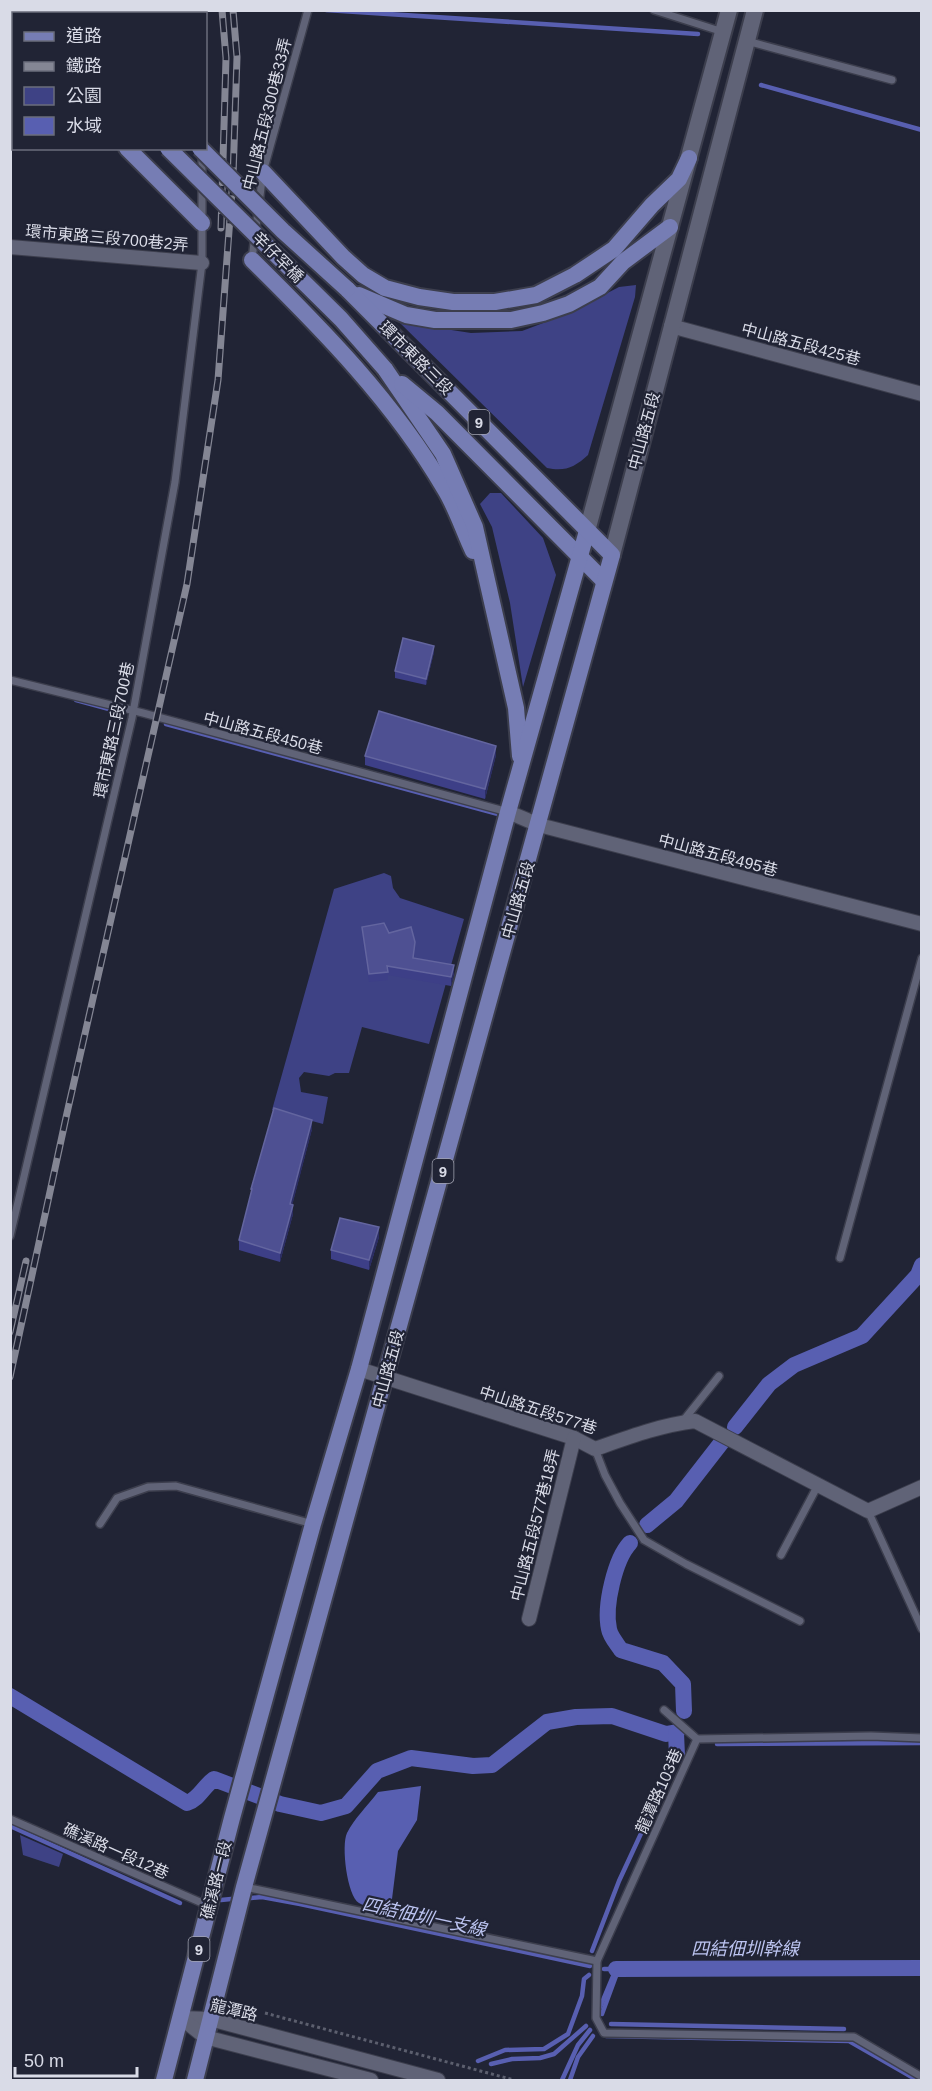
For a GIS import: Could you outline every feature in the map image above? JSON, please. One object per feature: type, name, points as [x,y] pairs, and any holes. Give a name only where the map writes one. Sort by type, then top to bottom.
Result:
[{"type":"main road","points":[[129,150],[202,223]]},
{"type":"main road","name":"辛仔罕橋","points":[[170,150],[341,320],[386,369]]},
{"type":"main road","name":"辛仔罕橋","points":[[203,150],[283,231],[347,289]]},
{"type":"main road","points":[[263,172],[343,257],[363,275],[386,288],[419,297],[453,302],[495,302],[536,295],[575,275],[614,249],[652,205],[679,179],[689,158]]},
{"type":"main road","points":[[347,289],[406,315],[435,320],[511,320],[569,304],[600,287],[623,262],[670,227]]},
{"type":"main road","points":[[252,260],[345,356],[400,423],[445,489],[487,583]]},
{"type":"main road","name":"環市東路三段","points":[[347,289],[612,555]]},
{"type":"main road","points":[[386,369],[443,454],[475,527],[516,708],[521,768]]},
{"type":"main road","name":"環市東路三段","points":[[386,369],[437,413],[604,581]]},
{"type":"main road","name":"中山路五段","points":[[232,1818],[313,1524],[359,1369],[508,812],[587,531]]},
{"type":"main road","name":"中山路五段","points":[[263,1822],[612,555]]},
{"type":"main road","name":"礁溪路一段","points":[[164,2080],[232,1818]]},
{"type":"main road","name":"礁溪路一段","points":[[195,2080],[244,1887],[263,1822]]},
{"type":"street","name":"中山路五段","points":[[587,531],[729,10]]},
{"type":"street","name":"中山路五段","points":[[612,555],[755,10]]},
{"type":"street","name":"環市東路三段700巷2弄","points":[[10,247],[202,263]]},
{"type":"street","name":"中山路五段425巷","points":[[671,326],[921,394]]},
{"type":"street","name":"中山路五段495巷","points":[[508,812],[539,825],[921,924]]},
{"type":"street","name":"中山路五段577巷","points":[[359,1369],[574,1438],[595,1449],[652,1430],[695,1421],[868,1510]]},
{"type":"street","name":"中山路五段577巷18弄","points":[[529,1619],[574,1438]]},
{"type":"street","points":[[868,1510],[921,1487]]},
{"type":"street","name":"龍潭路","points":[[181,2018],[210,2019],[438,2080]]},
{"type":"street","name":"龍潭路","points":[[181,2018],[206,2037],[371,2080]]},
{"type":"lane","name":"中山路五段300巷33弄","points":[[252,260],[263,172],[308,10]]},
{"type":"lane","points":[[654,10],[723,32]]},
{"type":"lane","points":[[747,41],[892,80]]},
{"type":"lane","name":"環市東路三段700巷","points":[[10,1236],[134,711],[176,482],[202,263],[201,150]]},
{"type":"lane","name":"中山路五段450巷","points":[[10,680],[134,711],[508,812]]},
{"type":"lane","points":[[840,1258],[921,958]]},
{"type":"lane","points":[[681,1423],[719,1376]]},
{"type":"lane","points":[[595,1449],[605,1475],[620,1503],[644,1540],[686,1564],[800,1621]]},
{"type":"lane","points":[[782,1555],[818,1485]]},
{"type":"lane","points":[[100,1524],[117,1498],[148,1487],[176,1486],[313,1524]]},
{"type":"lane","points":[[868,1510],[921,1629]]},
{"type":"lane","points":[[664,1710],[697,1739]]},
{"type":"lane","name":"龍潭路103巷","points":[[597,1961],[697,1739],[871,1736],[921,1738]]},
{"type":"lane","name":"礁溪路一段12巷","points":[[10,1819],[210,1907]]},
{"type":"lane","points":[[244,1887],[597,1961],[596,2018],[604,2033],[854,2037],[921,2077]]},
{"type":"path","points":[[265,2013],[514,2080]]},
{"type":"green space","points":[[636,285],[635,297],[588,455],[579,463],[564,469],[547,468],[399,322],[471,333],[522,331],[567,314],[619,287]]},
{"type":"green space","points":[[490,493],[501,493],[543,538],[556,575],[523,687],[510,603],[492,527],[480,504]]},
{"type":"green space","points":[[384,873],[391,876],[393,888],[400,898],[464,919],[429,1044],[362,1027],[349,1073],[335,1073],[329,1076],[304,1072],[299,1078],[301,1092],[328,1097],[323,1124],[272,1110],[334,889]]},
{"type":"green space","points":[[20,1835],[63,1854],[59,1867],[23,1855]]},
{"type":"water","points":[[421,1786],[417,1820],[398,1851],[391,1907],[362,1905],[355,1898],[348,1881],[345,1848],[347,1833],[378,1792]]},
{"type":"building","points":[[403,638],[434,646],[426,679],[395,671]]},
{"type":"building","points":[[379,711],[496,746],[485,789],[365,756]]},
{"type":"building","points":[[384,923],[389,933],[411,927],[415,942],[413,958],[454,965],[451,977],[387,966],[388,972],[369,974],[362,927]]},
{"type":"building","points":[[274,1108],[312,1120],[280,1253],[239,1240]]},
{"type":"building","points":[[340,1218],[379,1227],[369,1260],[331,1250]]},
{"type":"waterway","points":[[326,10],[698,34]]},
{"type":"waterway","points":[[761,85],[922,130]]},
{"type":"waterway","points":[[76,700],[120,712]]},
{"type":"waterway","points":[[166,724],[498,814]]},
{"type":"waterway","points":[[735,1427],[769,1384],[794,1365],[862,1336],[918,1275],[922,1265]]},
{"type":"waterway","points":[[647,1525],[676,1501],[725,1438]]},
{"type":"waterway","points":[[630,1543],[615,1571],[609,1596],[610,1632],[621,1650],[663,1663],[683,1684],[684,1711]]},
{"type":"waterway","points":[[10,1696],[187,1803],[195,1799],[214,1779],[280,1804],[321,1813],[346,1806],[377,1771],[411,1758],[473,1766],[492,1765],[547,1722],[576,1717],[612,1716],[666,1734],[677,1732]]},
{"type":"waterway","points":[[676,1733],[677,1756]]},
{"type":"waterway","points":[[717,1744],[922,1743]]},
{"type":"waterway","points":[[592,1951],[619,1881],[677,1756]]},
{"type":"waterway","name":"四結佃圳一支線","points":[[10,1826],[180,1903]]},
{"type":"waterway","name":"四結佃圳一支線","points":[[251,1898],[262,1897],[300,1904],[590,1966]]},
{"type":"waterway","name":"四結佃圳一支線","points":[[221,1900],[231,1899]]},
{"type":"waterway","name":"四結佃圳幹線","points":[[616,1969],[922,1968]]},
{"type":"waterway","name":"四結佃圳一支線","points":[[604,1969],[616,1969]]},
{"type":"waterway","name":"四結佃圳幹線","points":[[598,2012],[616,1969]]},
{"type":"waterway","name":"四結佃圳幹線","points":[[602,2014],[616,1976],[616,1969]]},
{"type":"waterway","points":[[478,2061],[505,2050],[544,2049],[568,2034],[582,1996],[584,1979],[589,1975]]},
{"type":"waterway","points":[[611,2024],[844,2029]]},
{"type":"waterway","points":[[491,2064],[554,2054],[586,2026]]},
{"type":"waterway","name":"四結佃圳幹線","points":[[562,2080],[578,2045],[590,2030]]},
{"type":"waterway","points":[[570,2080],[578,2057],[593,2036]]},
{"type":"waterway","points":[[606,2036],[849,2041],[917,2080]]},
{"type":"railway","points":[[221,228],[226,58],[222,10]]},
{"type":"railway","points":[[10,1377],[67,1113],[187,584],[218,380],[233,177],[237,57],[233,10]]},
{"type":"railway","points":[[10,1332],[26,1261]]}]
